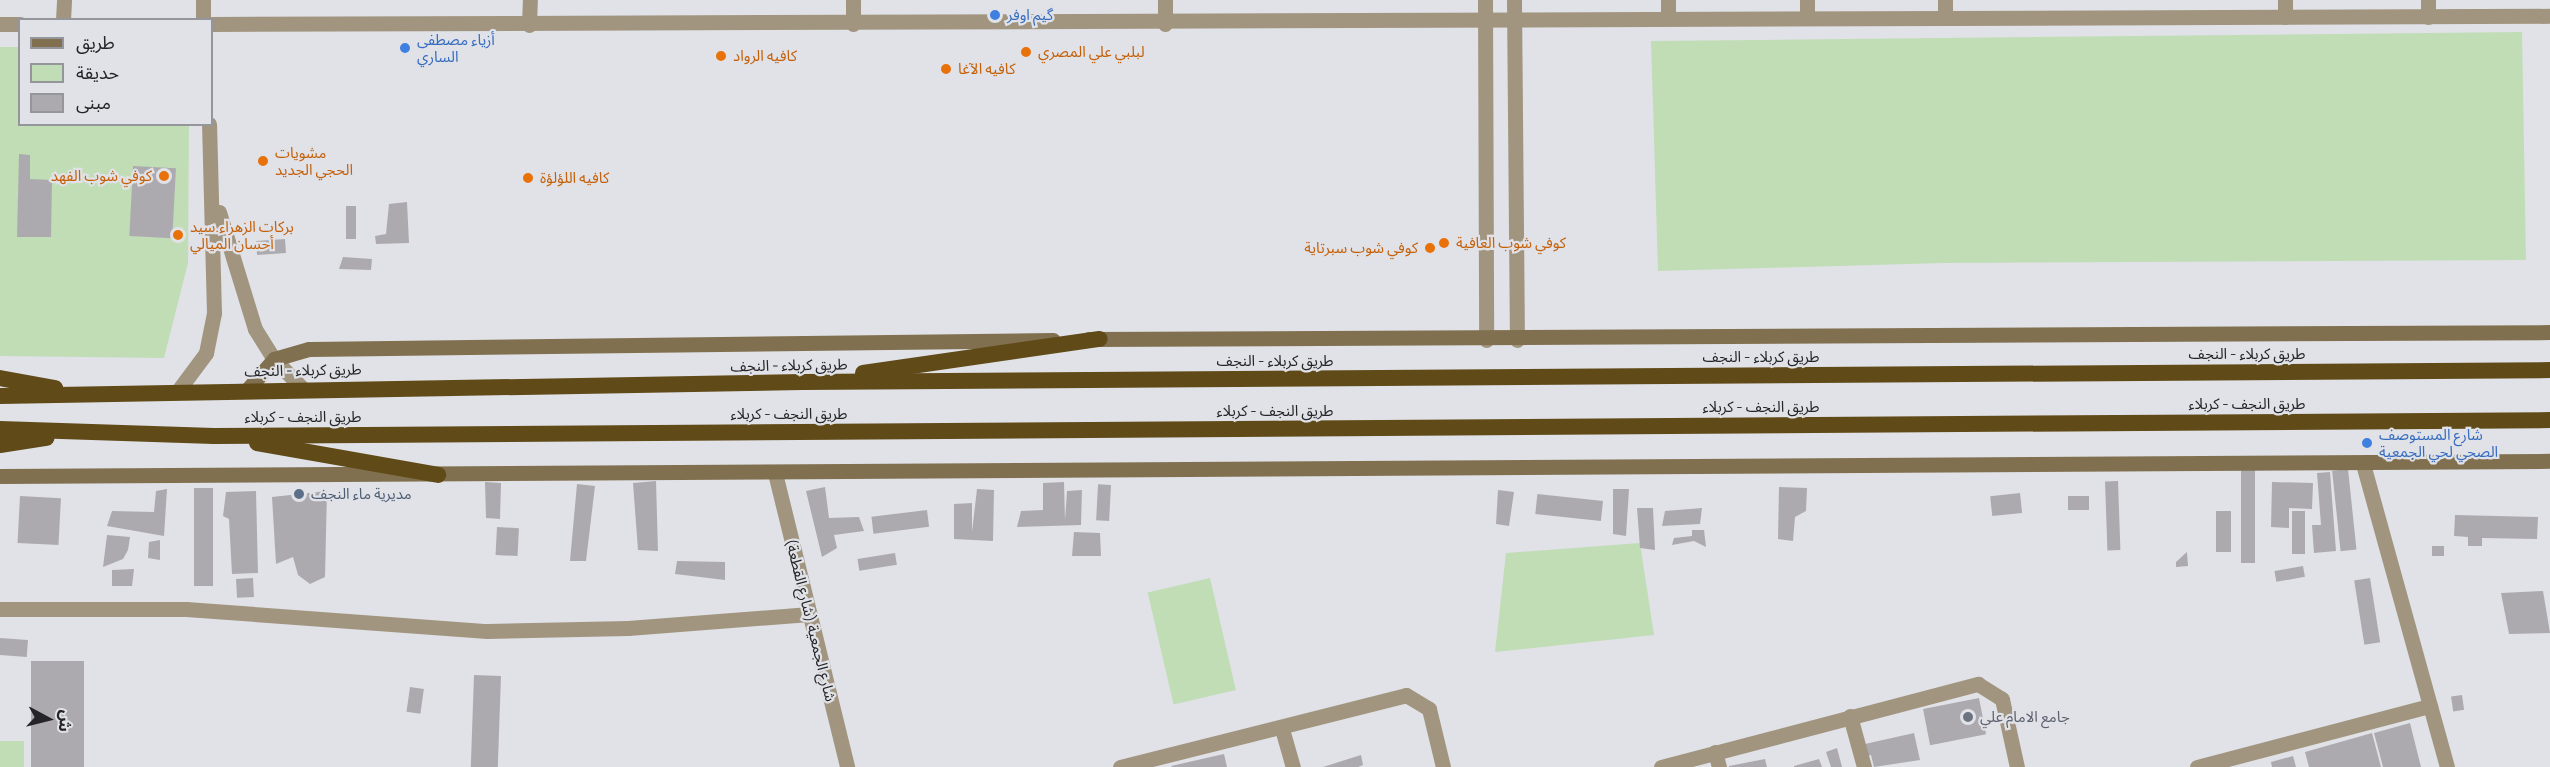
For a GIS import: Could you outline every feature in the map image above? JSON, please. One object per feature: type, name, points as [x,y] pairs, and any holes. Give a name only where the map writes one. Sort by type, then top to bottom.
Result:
[{"type":"highway","points":[[802,382],[1100,339]]},
{"type":"highway","name":"طريق کربلاء - النجف","points":[[0,396],[302,388],[802,382],[2550,370]]},
{"type":"highway","points":[[0,378],[101,395]]},
{"type":"highway","name":"طريق النجف - کربلاء","points":[[0,429],[93,430],[214,436],[2550,420]]},
{"type":"highway","points":[[0,445],[93,430]]},
{"type":"highway","points":[[214,436],[438,474]]},
{"type":"main road","points":[[247,390],[274,359],[309,349],[1100,339],[1517,340],[2550,332]]},
{"type":"main road","points":[[0,476],[2363,464],[2550,461]]},
{"type":"street","points":[[63,18],[64,0]]},
{"type":"street","points":[[203,0],[203,18]]},
{"type":"street","points":[[529,25],[530,0]]},
{"type":"street","points":[[853,0],[853,24]]},
{"type":"street","points":[[1165,0],[1165,24]]},
{"type":"street","points":[[1485,0],[1486,340]]},
{"type":"street","points":[[1514,0],[1517,340]]},
{"type":"street","points":[[1668,0],[1668,18]]},
{"type":"street","points":[[1807,0],[1807,18]]},
{"type":"street","points":[[1944,0],[1945,18]]},
{"type":"street","points":[[2285,0],[2285,17]]},
{"type":"street","points":[[2428,0],[2428,17]]},
{"type":"street","points":[[213,24],[1165,24],[1514,18],[2550,16]]},
{"type":"street","points":[[0,24],[18,24]]},
{"type":"street","points":[[177,392],[210,342],[215,278],[209,126]]},
{"type":"street","points":[[213,185],[242,296],[274,359],[302,388]]},
{"type":"street","points":[[2363,464],[2447,767]]},
{"type":"street","name":"شارع الجمعية (شارع القطعة)","points":[[775,473],[847,767]]},
{"type":"street","points":[[0,609],[186,609],[487,631],[628,628],[809,614]]},
{"type":"street","points":[[1661,767],[1717,760],[1850,716],[1978,684],[2002,699],[2017,767]]},
{"type":"street","points":[[1120,767],[1153,763],[1406,696],[1429,709],[1443,767]]},
{"type":"street","points":[[2197,767],[2430,706]]},
{"type":"street","points":[[1850,716],[1864,767]]},
{"type":"street","points":[[1282,729],[1293,767]]},
{"type":"green space","points":[[2522,32],[2526,260],[1943,263],[1658,271],[1651,41]]},
{"type":"green space","points":[[0,47],[18,47],[18,126],[189,126],[188,263],[164,358],[0,356]]},
{"type":"green space","points":[[1640,543],[1654,635],[1495,652],[1506,553]]},
{"type":"green space","points":[[1210,578],[1236,690],[1174,704],[1148,592]]},
{"type":"green space","points":[[0,741],[24,741],[24,767],[0,767]]},
{"type":"building","points":[[19,154],[30,155],[30,179],[52,180],[51,237],[17,237]]},
{"type":"building","points":[[133,166],[176,168],[172,238],[129,236]]},
{"type":"building","points":[[407,202],[409,243],[376,244],[375,236],[386,234],[389,204]]},
{"type":"building","points":[[346,206],[356,206],[356,239],[346,239]]},
{"type":"building","points":[[285,239],[286,253],[257,255],[256,241]]},
{"type":"building","points":[[343,257],[372,259],[371,270],[339,269]]},
{"type":"building","points":[[2241,469],[2255,469],[2255,563],[2241,563]]},
{"type":"building","points":[[2348,469],[2356,550],[2341,551],[2332,471]]},
{"type":"building","points":[[2330,472],[2336,551],[2314,553],[2312,525],[2321,525],[2317,473]]},
{"type":"building","points":[[656,481],[658,551],[638,550],[633,483]]},
{"type":"building","points":[[2105,481],[2118,481],[2120,550],[2107,550]]},
{"type":"building","points":[[485,482],[501,483],[500,519],[486,518]]},
{"type":"building","points":[[1064,482],[1065,520],[1067,491],[1082,490],[1081,525],[1017,527],[1021,511],[1043,510],[1043,483]]},
{"type":"building","points":[[2272,482],[2313,483],[2312,509],[2289,508],[2289,528],[2271,527]]},
{"type":"building","points":[[577,484],[595,486],[586,561],[570,561]]},
{"type":"building","points":[[1098,484],[1111,485],[1109,521],[1096,520]]},
{"type":"building","points":[[825,487],[829,518],[859,517],[864,531],[834,535],[837,548],[822,557],[806,491]]},
{"type":"building","points":[[1779,487],[1807,488],[1806,511],[1795,517],[1793,541],[1778,539]]},
{"type":"building","points":[[194,488],[213,488],[213,586],[194,586]]},
{"type":"building","points":[[167,489],[164,536],[107,526],[112,511],[154,512],[156,491]]},
{"type":"building","points":[[977,489],[994,490],[993,541],[954,539],[954,504],[972,503],[972,532]]},
{"type":"building","points":[[1613,489],[1629,489],[1626,536],[1613,534]]},
{"type":"building","points":[[1498,490],[1514,492],[1509,526],[1496,524]]},
{"type":"building","points":[[256,491],[258,573],[232,574],[229,519],[223,516],[226,492]]},
{"type":"building","points":[[327,491],[325,577],[310,584],[298,575],[293,557],[276,564],[272,497]]},
{"type":"building","points":[[2020,493],[2022,513],[1992,516],[1990,496]]},
{"type":"building","points":[[1537,494],[1603,501],[1601,521],[1535,514]]},
{"type":"building","points":[[20,496],[61,498],[58,545],[18,543]]},
{"type":"building","points":[[2068,496],[2089,496],[2089,510],[2068,510]]},
{"type":"building","points":[[1637,508],[1653,508],[1655,550],[1640,548]]},
{"type":"building","points":[[1702,508],[1700,524],[1662,526],[1665,511]]},
{"type":"building","points":[[927,510],[929,527],[873,534],[871,517]]},
{"type":"building","points":[[2216,511],[2231,511],[2231,552],[2216,552]]},
{"type":"building","points":[[2292,511],[2305,511],[2305,554],[2292,554]]},
{"type":"building","points":[[2455,515],[2538,517],[2537,539],[2482,538],[2482,546],[2468,546],[2468,537],[2454,536]]},
{"type":"building","points":[[497,527],[519,528],[518,556],[496,555]]},
{"type":"building","points":[[1692,530],[1704,530],[1706,547],[1694,541],[1672,545],[1674,538],[1692,536]]},
{"type":"building","points":[[1074,532],[1100,533],[1101,556],[1072,556]]},
{"type":"building","points":[[107,535],[130,537],[128,550],[123,559],[103,567]]},
{"type":"building","points":[[160,540],[160,560],[148,558],[149,542]]},
{"type":"building","points":[[2432,546],[2444,546],[2444,556],[2432,556]]},
{"type":"building","points":[[2187,552],[2188,566],[2176,567],[2176,562]]},
{"type":"building","points":[[895,553],[897,565],[859,571],[857,559]]},
{"type":"building","points":[[677,561],[725,562],[725,580],[675,574]]},
{"type":"building","points":[[2303,566],[2305,577],[2276,582],[2274,571]]},
{"type":"building","points":[[134,569],[132,586],[112,586],[112,570]]},
{"type":"building","points":[[253,578],[254,597],[237,598],[236,579]]},
{"type":"building","points":[[2370,578],[2380,642],[2364,645],[2354,581]]},
{"type":"building","points":[[2543,591],[2550,633],[2509,634],[2501,593]]},
{"type":"building","points":[[0,638],[28,640],[27,657],[0,655]]},
{"type":"building","points":[[31,661],[84,661],[84,767],[31,767]]},
{"type":"building","points":[[474,675],[501,676],[498,767],[471,767]]},
{"type":"building","points":[[410,687],[424,689],[420,714],[407,712]]},
{"type":"building","points":[[2462,695],[2464,710],[2453,711],[2451,697]]},
{"type":"building","points":[[1979,698],[1986,734],[1930,745],[1923,709]]},
{"type":"building","points":[[2410,723],[2421,767],[2383,767],[2374,733]]},
{"type":"building","points":[[1914,733],[1920,760],[1874,767],[1871,755],[1866,756],[1865,744]]},
{"type":"building","points":[[2372,733],[2381,767],[2309,767],[2305,752]]},
{"type":"building","points":[[1837,748],[1842,767],[1831,767],[1826,752]]},
{"type":"building","points":[[1224,754],[1227,767],[1171,766]]},
{"type":"building","points":[[1361,755],[1363,765],[1358,767],[1323,767]]},
{"type":"building","points":[[2293,756],[2296,767],[2272,767],[2271,762]]},
{"type":"building","points":[[1765,759],[1767,767],[1729,767],[1729,766]]},
{"type":"building","points":[[1819,759],[1822,767],[1794,767],[1794,766]]},
{"type":"place","name":"گيم اوفر","points":[[995,15]]},
{"type":"place","name":"أزياء مصطفى الساري","points":[[405,48]]},
{"type":"place","name":"لبلبي علي المصري","points":[[1026,52]]},
{"type":"place","name":"كافيه الرواد","points":[[721,56]]},
{"type":"place","name":"كافيه الآغا","points":[[946,69]]},
{"type":"place","name":"مشويات الحجي الجديد","points":[[263,161]]},
{"type":"place","name":"كوفي شوب الفهد","points":[[164,176]]},
{"type":"place","name":"كافيه اللؤلؤة","points":[[528,178]]},
{"type":"place","name":"بركات الزهراء.سيد أحسان الميالي","points":[[178,235]]},
{"type":"place","name":"كوفي شوب العافية","points":[[1444,243]]},
{"type":"place","name":"كوفي شوب سبرتاية","points":[[1430,248]]},
{"type":"place","name":"شارع المستوصف الصحي لحي الجمعية","points":[[2367,443]]},
{"type":"place","name":"مديرية ماء النجف","points":[[299,494]]},
{"type":"place","name":"جامع الامام علي","points":[[1968,717]]}]
